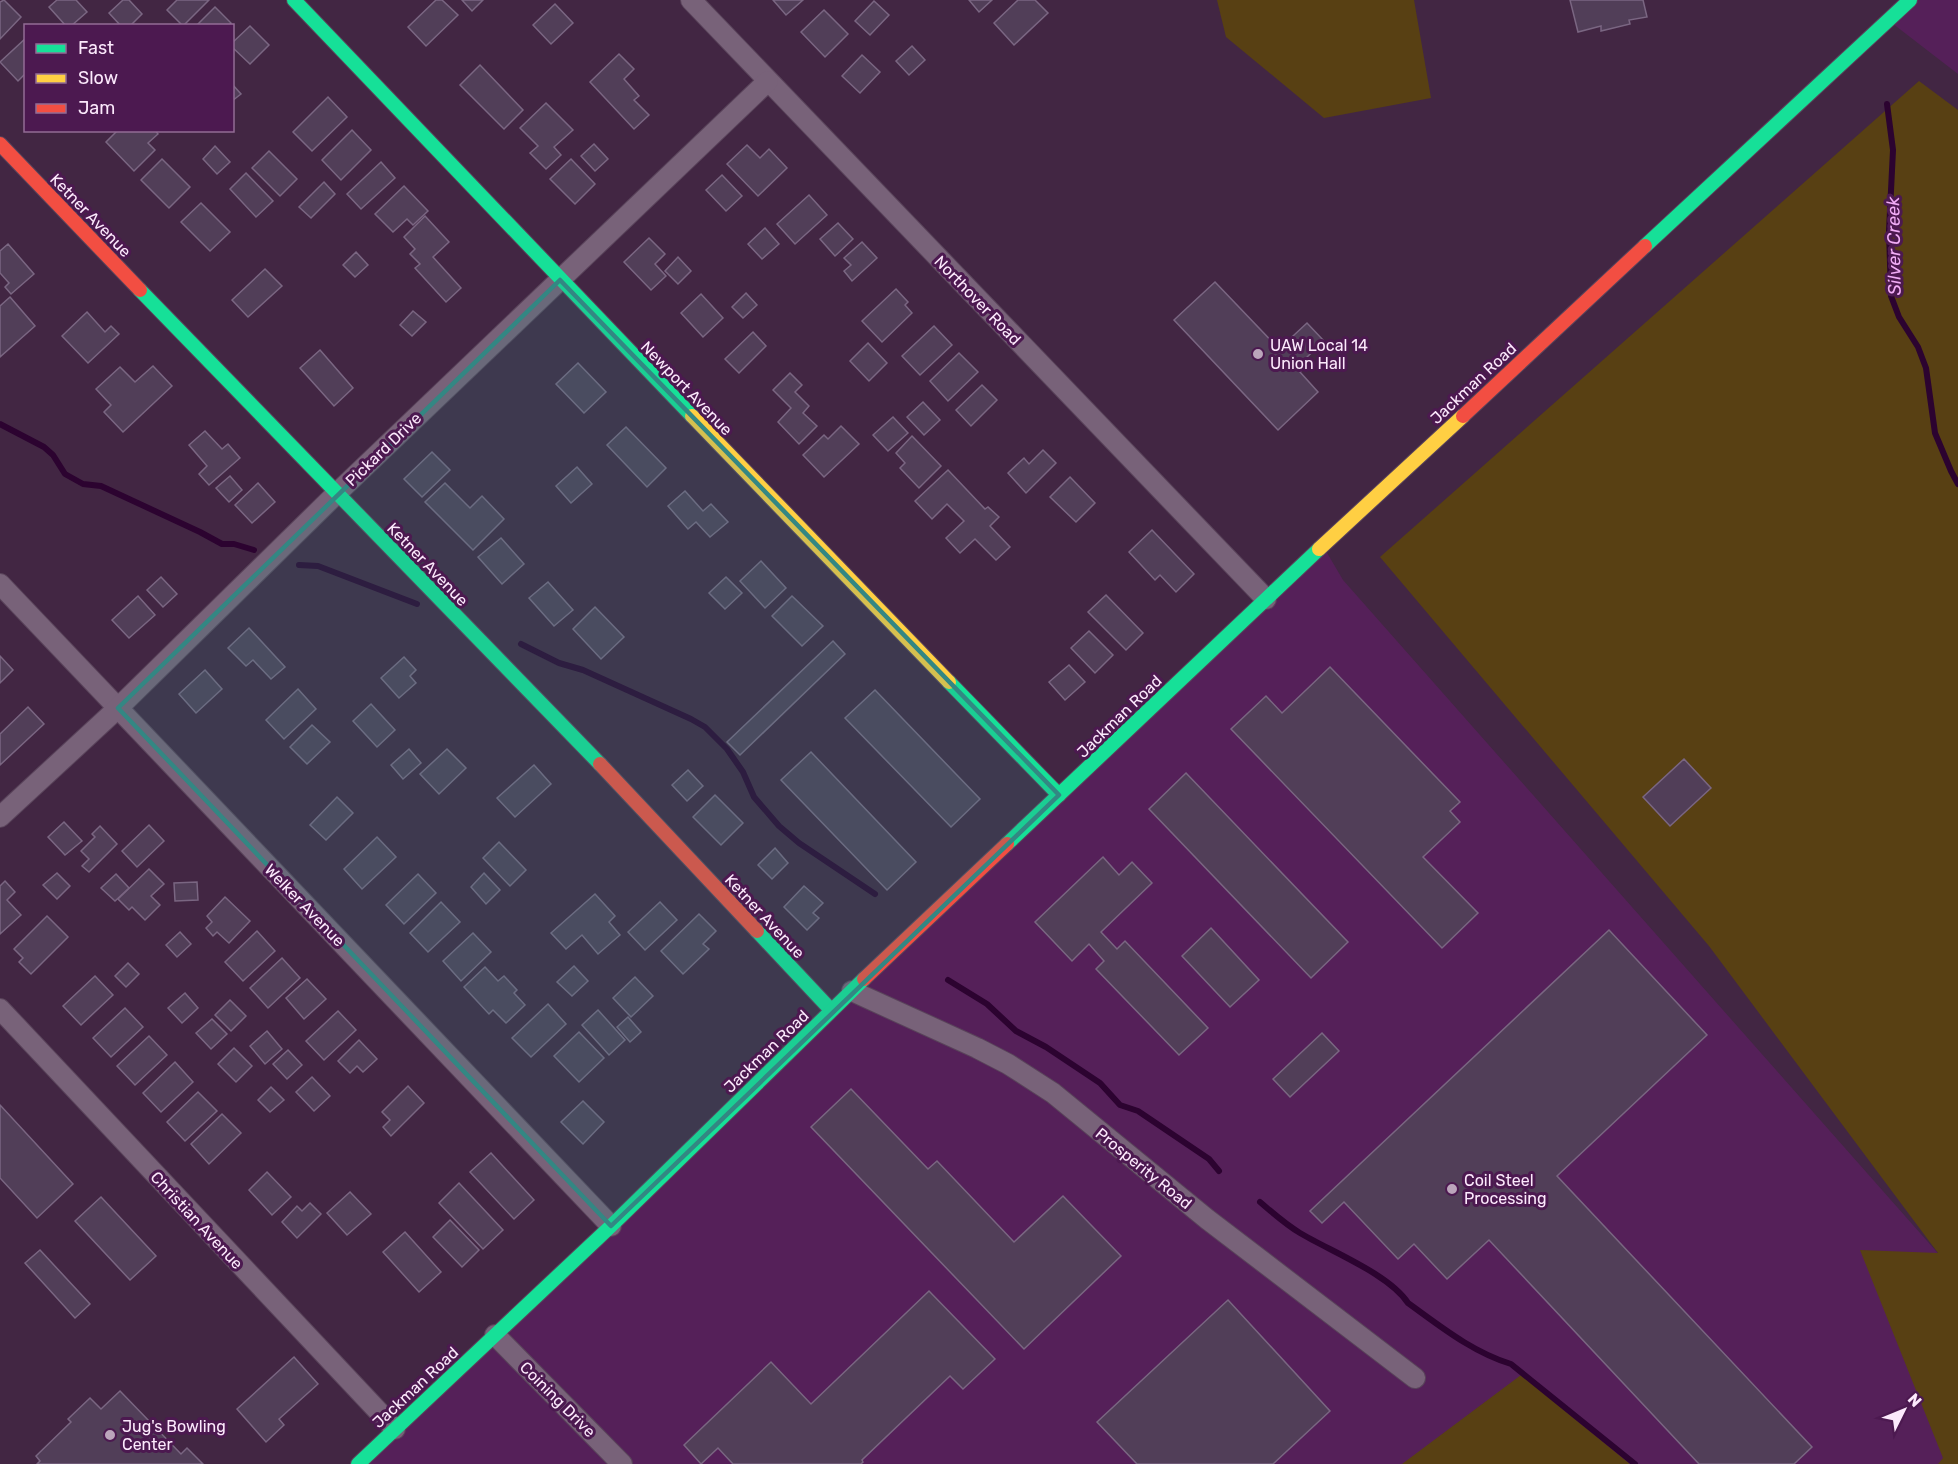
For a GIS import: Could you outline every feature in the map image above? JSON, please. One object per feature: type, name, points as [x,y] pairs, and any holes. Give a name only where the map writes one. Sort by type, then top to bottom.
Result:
[{"type":"street","name":"Newport Avenue","points":[[294,0],[560,280],[1059,795]]},
{"type":"street","name":"Northover Road","points":[[692,0],[1266,599]]},
{"type":"street","name":"Jackman Road","points":[[358,1464],[611,1226],[831,1010],[1266,599],[1910,0]]},
{"type":"street","name":"Pickard Drive","points":[[0,817],[118,708],[336,494],[768,81]]},
{"type":"street","name":"Ketner Avenue","points":[[0,144],[336,494],[562,724],[831,1010]]},
{"type":"street","name":"Welker Avenue","points":[[0,585],[611,1226]]},
{"type":"street","name":"Prosperity Road","points":[[852,991],[977,1048],[1008,1064],[1053,1093],[1206,1219],[1415,1378]]},
{"type":"street","name":"Christian Avenue","points":[[0,1010],[395,1429]]},
{"type":"street","name":"Coining Drive","points":[[495,1335],[622,1464]]},
{"type":"highlighted area","points":[[560,280],[1059,795],[611,1226],[118,708]]},
{"type":"shaded area","points":[[1217,0],[1414,0],[1431,98],[1324,118],[1226,37]]},
{"type":"shaded area","points":[[1910,0],[1958,0],[1958,74],[1888,20]]},
{"type":"shaded area","points":[[1919,81],[1958,110],[1958,1464],[1938,1464],[1943,1458],[1860,1250],[1938,1253],[1709,946],[1380,557]]},
{"type":"shaded area","points":[[1323,546],[1343,580],[1958,1276],[1958,1464],[358,1464]]},
{"type":"shaded area","points":[[1521,1375],[1630,1464],[1402,1464]]},
{"type":"building","points":[[4,0],[21,17],[0,39],[0,2]]},
{"type":"building","points":[[57,0],[76,0],[87,12],[73,24],[64,24],[49,7]]},
{"type":"building","points":[[123,0],[129,0],[142,14],[132,24],[119,24],[109,13]]},
{"type":"building","points":[[177,0],[209,0],[185,24],[181,24],[167,10]]},
{"type":"building","points":[[436,0],[442,0],[458,15],[426,46],[408,27]]},
{"type":"building","points":[[462,0],[483,0],[472,11]]},
{"type":"building","points":[[773,0],[803,0],[786,15]]},
{"type":"building","points":[[969,0],[992,0],[979,12]]},
{"type":"building","points":[[1018,0],[1035,0],[1048,13],[1014,45],[994,23]]},
{"type":"building","points":[[1570,0],[1643,0],[1647,17],[1629,20],[1630,24],[1601,31],[1601,26],[1578,32]]},
{"type":"building","points":[[874,1],[889,15],[870,35],[855,21]]},
{"type":"building","points":[[555,4],[573,23],[551,44],[533,25]]},
{"type":"building","points":[[215,7],[231,23],[230,24],[198,24]]},
{"type":"building","points":[[824,10],[848,34],[825,57],[801,32]]},
{"type":"building","points":[[250,26],[269,45],[250,64],[234,49],[234,41]]},
{"type":"building","points":[[24,40],[24,75],[18,81],[0,62]]},
{"type":"building","points":[[912,46],[925,60],[909,75],[896,61]]},
{"type":"building","points":[[619,54],[634,69],[624,79],[639,96],[634,100],[649,115],[634,129],[590,82]]},
{"type":"building","points":[[862,55],[880,72],[860,93],[842,76]]},
{"type":"building","points":[[480,65],[523,110],[504,129],[460,85]]},
{"type":"building","points":[[234,86],[241,94],[234,99]]},
{"type":"building","points":[[328,97],[347,117],[312,151],[293,132]]},
{"type":"building","points":[[546,103],[573,130],[554,147],[561,155],[546,169],[530,153],[538,146],[520,128]]},
{"type":"building","points":[[352,130],[371,150],[341,180],[322,160]]},
{"type":"building","points":[[116,132],[156,132],[158,134],[148,143],[155,150],[134,171],[106,142]]},
{"type":"building","points":[[594,144],[608,159],[595,171],[581,156]]},
{"type":"building","points":[[747,145],[760,158],[769,149],[787,168],[758,196],[727,164]]},
{"type":"building","points":[[215,146],[230,162],[217,174],[203,159]]},
{"type":"building","points":[[269,151],[297,179],[280,196],[252,168]]},
{"type":"building","points":[[162,159],[190,187],[169,208],[141,180]]},
{"type":"building","points":[[571,159],[595,184],[575,204],[550,179]]},
{"type":"building","points":[[381,162],[395,178],[361,209],[347,194]]},
{"type":"building","points":[[246,173],[273,201],[256,217],[230,189]]},
{"type":"building","points":[[722,175],[742,196],[726,211],[706,190]]},
{"type":"building","points":[[324,182],[335,194],[311,218],[299,207]]},
{"type":"building","points":[[404,186],[428,211],[413,225],[407,219],[393,232],[375,214]]},
{"type":"building","points":[[809,195],[827,215],[795,244],[777,224]]},
{"type":"building","points":[[201,203],[230,232],[210,251],[181,222]]},
{"type":"building","points":[[425,216],[449,242],[433,257],[461,288],[446,302],[415,268],[420,264],[410,254],[415,249],[404,237]]},
{"type":"building","points":[[838,223],[853,239],[835,256],[820,239]]},
{"type":"building","points":[[765,228],[779,244],[762,259],[748,244]]},
{"type":"building","points":[[649,238],[665,254],[655,264],[666,276],[651,290],[624,262]]},
{"type":"building","points":[[862,242],[877,258],[852,281],[844,271],[851,265],[844,258]]},
{"type":"building","points":[[8,244],[34,274],[11,294],[5,287],[9,283],[0,273],[0,251]]},
{"type":"building","points":[[356,252],[368,265],[355,277],[343,265]]},
{"type":"building","points":[[678,257],[691,271],[678,284],[665,271]]},
{"type":"building","points":[[265,269],[282,286],[248,317],[232,300]]},
{"type":"building","name":"UAW Local 14 Union Hall","points":[[1215,282],[1279,349],[1307,323],[1324,341],[1305,359],[1309,363],[1300,372],[1318,392],[1278,430],[1174,320]]},
{"type":"building","points":[[896,289],[908,302],[905,305],[912,313],[882,342],[862,321]]},
{"type":"building","points":[[746,293],[757,305],[743,318],[732,307]]},
{"type":"building","points":[[701,294],[723,318],[703,337],[681,313]]},
{"type":"building","points":[[10,297],[35,326],[0,357],[0,306]]},
{"type":"building","points":[[413,311],[426,322],[412,336],[400,325]]},
{"type":"building","points":[[87,312],[105,332],[111,326],[119,334],[88,363],[62,336]]},
{"type":"building","points":[[934,326],[952,345],[920,375],[902,356]]},
{"type":"building","points":[[753,332],[766,346],[739,373],[725,359]]},
{"type":"building","points":[[868,343],[887,363],[869,381],[850,361]]},
{"type":"building","points":[[320,350],[353,388],[334,406],[300,368]]},
{"type":"building","points":[[959,353],[978,372],[948,401],[930,381]]},
{"type":"building","points":[[578,363],[606,392],[584,413],[556,384]]},
{"type":"building","points":[[153,366],[172,386],[123,432],[104,412],[111,405],[96,389],[120,367],[135,382]]},
{"type":"building","points":[[790,373],[802,385],[795,392],[809,406],[803,413],[817,426],[799,444],[778,422],[791,408],[773,390]]},
{"type":"building","points":[[982,385],[997,400],[971,426],[956,410]]},
{"type":"building","points":[[923,402],[940,420],[924,435],[907,417]]},
{"type":"building","points":[[893,417],[908,433],[888,451],[873,435]]},
{"type":"building","points":[[841,426],[859,444],[824,477],[803,455],[824,435],[828,439]]},
{"type":"building","points":[[626,427],[666,468],[647,487],[607,445]]},
{"type":"building","points":[[205,431],[222,449],[228,444],[240,458],[209,485],[199,474],[207,466],[189,445]]},
{"type":"building","points":[[912,436],[941,466],[919,488],[900,468],[905,463],[896,453]]},
{"type":"building","points":[[1043,450],[1056,463],[1026,493],[1008,473],[1024,458],[1029,464]]},
{"type":"building","points":[[432,452],[450,470],[422,497],[404,479]]},
{"type":"building","points":[[577,467],[592,484],[571,503],[556,486]]},
{"type":"building","points":[[948,470],[985,509],[988,507],[999,517],[990,526],[1010,547],[996,560],[975,539],[960,553],[946,538],[964,521],[947,504],[932,519],[915,501]]},
{"type":"building","points":[[230,476],[242,490],[229,502],[216,488]]},
{"type":"building","points":[[1070,477],[1095,503],[1076,522],[1050,497]]},
{"type":"building","points":[[258,483],[275,502],[252,523],[235,505]]},
{"type":"building","points":[[445,483],[470,508],[482,496],[504,519],[473,550],[425,502]]},
{"type":"building","points":[[685,491],[703,511],[711,504],[728,522],[710,537],[696,522],[688,529],[668,506]]},
{"type":"building","points":[[1152,530],[1194,574],[1176,592],[1160,575],[1155,580],[1129,552]]},
{"type":"building","points":[[501,538],[524,564],[502,584],[478,557]]},
{"type":"building","points":[[761,561],[786,588],[765,608],[740,581]]},
{"type":"building","points":[[161,577],[177,594],[163,607],[147,590]]},
{"type":"building","points":[[726,577],[742,593],[725,609],[709,593]]},
{"type":"building","points":[[548,582],[573,610],[554,626],[529,598]]},
{"type":"building","points":[[1106,595],[1143,633],[1126,650],[1088,612]]},
{"type":"building","points":[[138,596],[155,615],[129,638],[112,620]]},
{"type":"building","points":[[792,596],[823,626],[802,646],[772,616]]},
{"type":"building","points":[[595,607],[624,637],[601,659],[573,629]]},
{"type":"building","points":[[249,628],[285,667],[271,679],[253,660],[246,666],[228,648]]},
{"type":"building","points":[[1089,631],[1113,655],[1095,673],[1071,648]]},
{"type":"building","points":[[833,641],[845,654],[740,755],[727,742]]},
{"type":"building","points":[[0,656],[13,670],[0,683]]},
{"type":"building","points":[[404,657],[416,670],[410,676],[416,683],[399,698],[381,678]]},
{"type":"building","points":[[1069,665],[1085,682],[1065,700],[1049,682]]},
{"type":"building","points":[[1330,667],[1460,802],[1450,811],[1460,822],[1423,857],[1478,913],[1442,948],[1231,729],[1266,696],[1282,713]]},
{"type":"building","points":[[205,670],[222,689],[196,713],[179,694]]},
{"type":"building","points":[[298,689],[316,709],[284,739],[266,720]]},
{"type":"building","points":[[875,690],[980,799],[951,827],[845,718]]},
{"type":"building","points":[[371,704],[395,730],[377,747],[353,721]]},
{"type":"building","points":[[28,707],[44,724],[0,765],[0,734]]},
{"type":"building","points":[[312,725],[330,742],[307,764],[290,747]]},
{"type":"building","points":[[409,749],[421,763],[403,779],[391,765]]},
{"type":"building","points":[[447,749],[466,768],[439,794],[420,774]]},
{"type":"building","points":[[811,752],[916,862],[887,890],[781,780]]},
{"type":"building","points":[[1684,759],[1711,788],[1670,826],[1643,797]]},
{"type":"building","points":[[534,765],[551,784],[515,817],[497,798]]},
{"type":"building","points":[[688,770],[703,786],[687,801],[672,785]]},
{"type":"building","points":[[1186,773],[1348,942],[1311,978],[1149,809]]},
{"type":"building","points":[[715,795],[743,823],[721,845],[693,817]]},
{"type":"building","points":[[337,797],[353,813],[326,840],[310,825]]},
{"type":"building","points":[[64,822],[82,841],[65,855],[48,837]]},
{"type":"building","points":[[149,825],[164,841],[137,867],[122,851]]},
{"type":"building","points":[[100,826],[117,844],[89,872],[82,866],[89,859],[81,851],[95,837],[92,834]]},
{"type":"building","points":[[377,837],[396,857],[362,889],[344,869]]},
{"type":"building","points":[[499,842],[526,870],[510,886],[483,858]]},
{"type":"building","points":[[775,848],[788,863],[772,879],[758,865]]},
{"type":"building","points":[[1103,857],[1119,875],[1132,862],[1152,883],[1101,932],[1117,949],[1125,941],[1208,1028],[1179,1055],[1096,969],[1104,961],[1089,944],[1072,961],[1035,922]]},
{"type":"building","points":[[149,869],[164,884],[151,896],[160,905],[145,920],[132,907],[129,910],[118,899]]},
{"type":"building","points":[[57,873],[70,886],[57,899],[43,885]]},
{"type":"building","points":[[484,873],[500,890],[486,904],[471,887]]},
{"type":"building","points":[[116,874],[129,888],[115,901],[101,888]]},
{"type":"building","points":[[418,874],[436,893],[404,924],[386,905]]},
{"type":"building","points":[[5,881],[15,892],[7,900],[21,915],[0,934],[0,886]]},
{"type":"building","points":[[197,882],[198,900],[175,901],[174,883]]},
{"type":"building","points":[[804,886],[823,903],[813,913],[819,918],[807,930],[784,907]]},
{"type":"building","points":[[595,894],[615,916],[609,922],[620,935],[598,954],[582,935],[566,949],[551,933]]},
{"type":"building","points":[[225,897],[250,921],[229,943],[217,932],[213,936],[206,928],[212,922],[207,916]]},
{"type":"building","points":[[441,902],[460,922],[428,952],[410,933]]},
{"type":"building","points":[[660,902],[677,920],[645,950],[628,932]]},
{"type":"building","points":[[699,914],[716,931],[703,944],[709,949],[683,974],[661,951]]},
{"type":"building","points":[[47,916],[68,937],[31,974],[19,962],[23,958],[14,949]]},
{"type":"building","points":[[1211,928],[1259,980],[1230,1007],[1182,956]]},
{"type":"building","name":"Coil Steel Processing","points":[[1609,930],[1707,1035],[1557,1176],[1812,1447],[1794,1464],[1699,1464],[1489,1240],[1447,1279],[1414,1244],[1398,1259],[1344,1202],[1322,1223],[1310,1211]]},
{"type":"building","points":[[257,931],[275,951],[243,981],[225,962]]},
{"type":"building","points":[[180,932],[191,944],[177,957],[166,945]]},
{"type":"building","points":[[473,933],[491,952],[461,981],[443,961]]},
{"type":"building","points":[[282,958],[300,978],[268,1008],[250,988]]},
{"type":"building","points":[[128,963],[139,974],[126,987],[115,976]]},
{"type":"building","points":[[574,966],[588,981],[572,996],[557,982]]},
{"type":"building","points":[[485,967],[498,981],[504,976],[517,990],[514,993],[525,1005],[506,1023],[493,1010],[489,1014],[464,987]]},
{"type":"building","points":[[95,976],[113,995],[81,1025],[63,1006]]},
{"type":"building","points":[[635,977],[653,996],[631,1017],[613,998]]},
{"type":"building","points":[[307,979],[326,999],[304,1019],[286,998]]},
{"type":"building","points":[[185,993],[198,1008],[182,1023],[168,1008]]},
{"type":"building","points":[[230,1000],[246,1016],[231,1031],[215,1015]]},
{"type":"building","points":[[548,1004],[566,1024],[531,1057],[512,1038]]},
{"type":"building","points":[[125,1008],[143,1027],[111,1057],[93,1038]]},
{"type":"building","points":[[598,1010],[625,1040],[609,1055],[582,1025]]},
{"type":"building","points":[[338,1011],[356,1030],[324,1060],[306,1041]]},
{"type":"building","points":[[628,1017],[641,1032],[630,1042],[617,1027]]},
{"type":"building","points":[[212,1019],[227,1034],[211,1049],[196,1033]]},
{"type":"building","points":[[267,1031],[282,1049],[265,1064],[250,1046]]},
{"type":"building","points":[[579,1032],[604,1058],[579,1082],[554,1056]]},
{"type":"building","points":[[1322,1033],[1339,1051],[1290,1097],[1273,1079]]},
{"type":"building","points":[[149,1036],[167,1055],[135,1085],[117,1066]]},
{"type":"building","points":[[359,1040],[377,1059],[363,1072],[357,1066],[350,1073],[338,1061]]},
{"type":"building","points":[[234,1048],[252,1066],[236,1082],[218,1064]]},
{"type":"building","points":[[288,1050],[302,1065],[287,1079],[273,1064]]},
{"type":"building","points":[[175,1062],[193,1082],[161,1112],[143,1093]]},
{"type":"building","points":[[312,1077],[330,1096],[314,1111],[296,1092]]},
{"type":"building","points":[[408,1086],[424,1103],[391,1136],[383,1127],[390,1120],[382,1112]]},
{"type":"building","points":[[271,1087],[284,1100],[270,1112],[258,1100]]},
{"type":"building","points":[[851,1089],[928,1169],[937,1161],[1014,1242],[1063,1196],[1121,1256],[1024,1349],[811,1127]]},
{"type":"building","points":[[198,1092],[217,1111],[185,1141],[167,1122]]},
{"type":"building","points":[[583,1101],[604,1122],[583,1144],[561,1122]]},
{"type":"building","points":[[0,1105],[73,1184],[37,1218],[0,1178]]},
{"type":"building","points":[[222,1114],[241,1133],[209,1164],[191,1144]]},
{"type":"building","points":[[491,1153],[534,1200],[514,1219],[470,1172]]},
{"type":"building","points":[[267,1172],[291,1197],[272,1215],[249,1190]]},
{"type":"building","points":[[459,1183],[503,1230],[483,1249],[439,1203]]},
{"type":"building","points":[[350,1192],[371,1214],[347,1235],[327,1213]]},
{"type":"building","points":[[101,1197],[156,1256],[130,1280],[75,1221]]},
{"type":"building","points":[[310,1203],[321,1214],[297,1238],[282,1222],[297,1206],[302,1211]]},
{"type":"building","points":[[450,1220],[479,1250],[462,1267],[433,1237]]},
{"type":"building","points":[[405,1232],[441,1272],[419,1292],[383,1252]]},
{"type":"building","points":[[40,1250],[90,1304],[75,1318],[25,1263]]},
{"type":"building","points":[[929,1291],[995,1359],[963,1389],[950,1376],[862,1460],[861,1464],[733,1464],[718,1448],[701,1464],[684,1445],[771,1362],[811,1404]]},
{"type":"building","points":[[1228,1300],[1330,1411],[1273,1464],[1137,1464],[1097,1422]]},
{"type":"building","points":[[294,1357],[318,1384],[279,1419],[284,1425],[266,1442],[237,1409]]},
{"type":"building","name":"Jug's Bowling Center","points":[[120,1391],[181,1454],[187,1448],[203,1464],[37,1464],[40,1461],[36,1456],[71,1422],[68,1419],[90,1398],[101,1409]]},
{"type":"waterway","name":"Silver Creek","points":[[1887,104],[1893,150],[1889,231],[1891,296],[1899,317],[1918,347],[1926,368],[1935,433],[1958,484]]},
{"type":"waterway","points":[[0,424],[44,447],[53,455],[65,474],[83,484],[101,486],[222,544],[234,544],[254,550]]},
{"type":"waterway","points":[[299,565],[318,566],[417,604]]},
{"type":"waterway","points":[[521,644],[705,727],[727,749],[743,772],[754,797],[779,826],[799,843],[875,894]]},
{"type":"waterway","points":[[948,980],[987,1004],[1016,1031],[1046,1047],[1100,1083],[1120,1105],[1138,1111],[1209,1159],[1219,1171]]},
{"type":"waterway","points":[[1260,1202],[1295,1230],[1387,1282],[1408,1303],[1457,1338],[1483,1353],[1511,1364],[1635,1464]]},
{"type":"traffic: fast","points":[[294,0],[692,416]]},
{"type":"traffic: fast","points":[[1645,246],[1910,0]]},
{"type":"traffic: fast","points":[[140,290],[600,764]]},
{"type":"traffic: fast","points":[[1007,844],[1319,549]]},
{"type":"traffic: fast","points":[[949,682],[1059,795]]},
{"type":"traffic: fast","points":[[757,931],[831,1010]]},
{"type":"traffic: fast","points":[[358,1464],[611,1226],[864,979]]},
{"type":"traffic: slow","points":[[692,416],[949,682]]},
{"type":"traffic: slow","points":[[1319,549],[1463,416]]},
{"type":"traffic: jam","points":[[0,144],[140,290]]},
{"type":"traffic: jam","points":[[1463,416],[1645,246]]},
{"type":"traffic: jam","points":[[600,764],[757,931]]},
{"type":"traffic: jam","points":[[864,979],[1007,844]]},
{"type":"place","name":"UAW Local 14 Union Hall","points":[[1258,354]]},
{"type":"place","name":"Coil Steel Processing","points":[[1452,1189]]},
{"type":"place","name":"Jug's Bowling Center","points":[[110,1435]]}]
